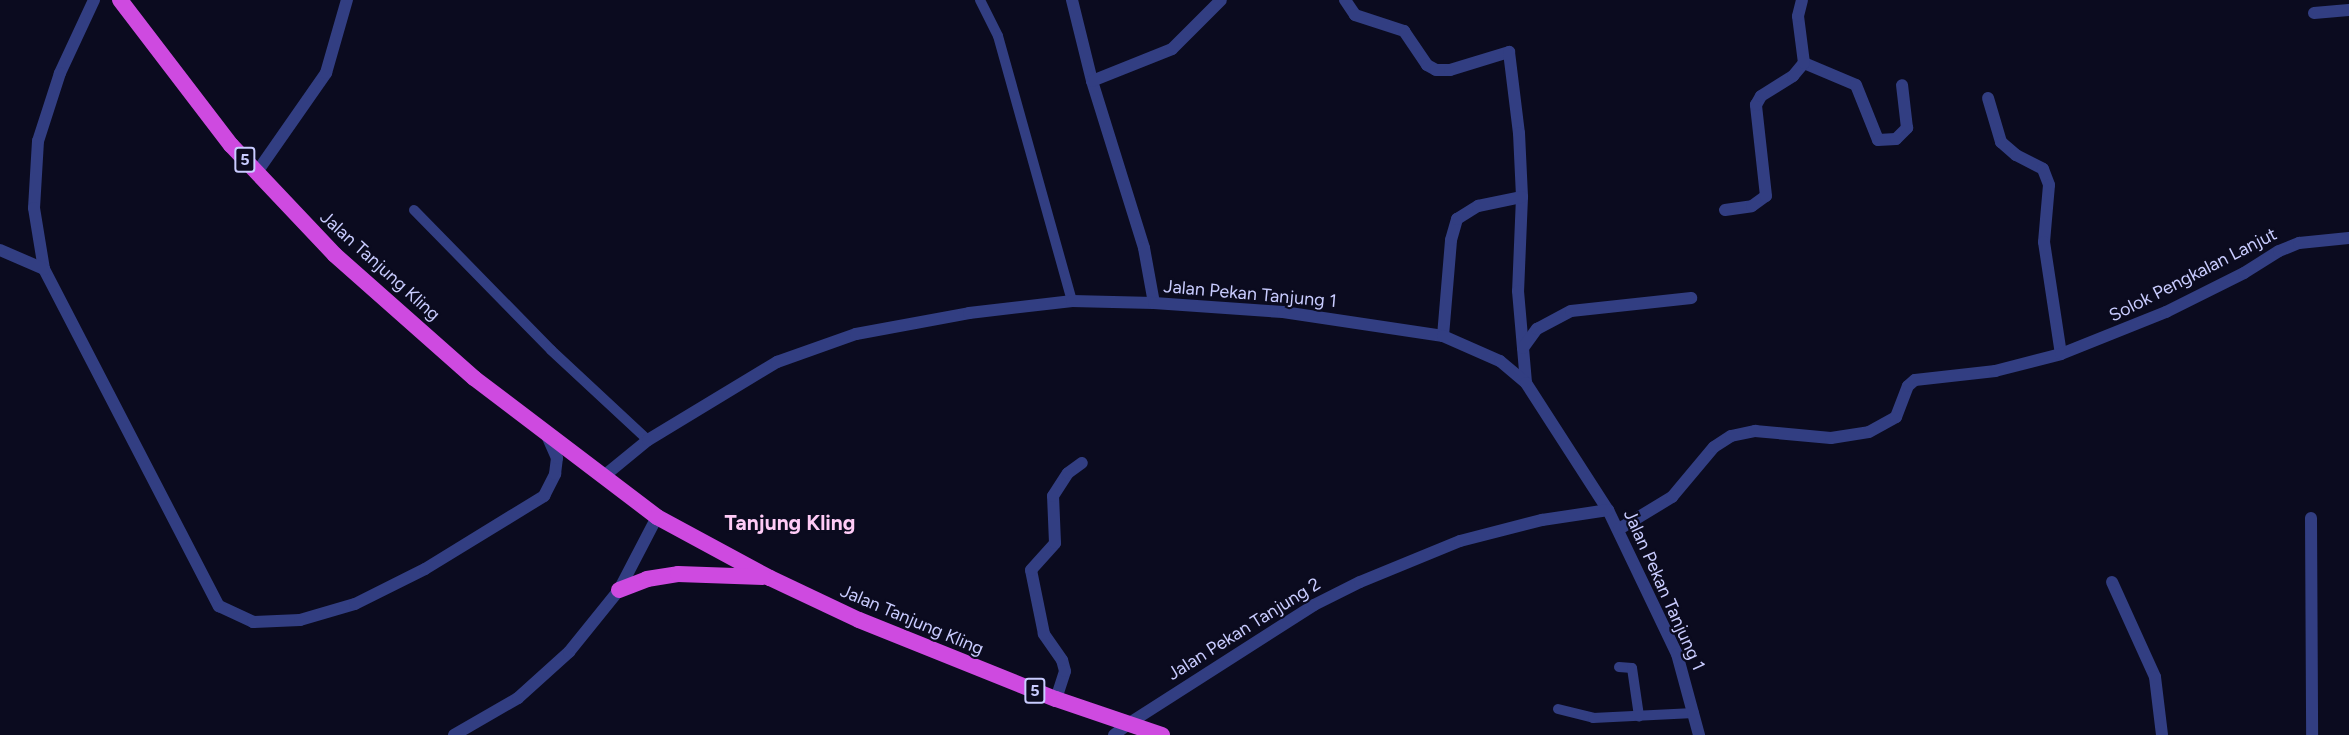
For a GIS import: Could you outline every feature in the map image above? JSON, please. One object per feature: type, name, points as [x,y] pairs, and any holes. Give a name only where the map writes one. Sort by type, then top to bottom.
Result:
[{"type":"highway","name":"Jalan Tanjung Kling","points":[[126,2],[185,88],[257,172],[334,255],[474,378],[657,517],[770,578],[942,656],[1056,699],[1162,735]]},
{"type":"highway","points":[[619,590],[647,579],[678,574],[770,578]]},
{"type":"street","points":[[94,0],[60,73],[38,141],[34,208],[44,269],[219,606],[253,622],[300,620],[355,604],[425,569],[505,522],[543,496],[551,485],[557,458],[548,436]]},
{"type":"street","points":[[257,172],[326,73],[347,0]]},
{"type":"street","points":[[1072,0],[1092,81],[1144,248],[1154,303]]},
{"type":"street","points":[[1092,81],[1172,49],[1221,0]]},
{"type":"street","points":[[1345,0],[1355,15],[1404,31],[1427,64],[1436,70],[1450,70],[1509,52],[1519,133],[1522,197],[1518,291],[1526,383]]},
{"type":"street","points":[[1725,210],[1752,206],[1766,196],[1757,100],[1793,76],[1804,63],[1798,16],[1802,0]]},
{"type":"street","points":[[2314,13],[2349,10]]},
{"type":"street","points":[[1804,63],[1856,85],[1878,140],[1896,139],[1907,128],[1902,85]]},
{"type":"street","points":[[1988,98],[2001,142],[2016,155],[2043,169],[2049,184],[2044,242],[2061,354]]},
{"type":"street","points":[[1443,336],[1451,240],[1457,219],[1478,206],[1522,197]]},
{"type":"street","name":"Solok Pengkalan Lanjut","points":[[1618,529],[1672,497],[1714,447],[1731,436],[1755,431],[1831,438],[1869,432],[1896,417],[1908,386],[1915,380],[1995,371],[2061,354],[2166,312],[2244,273],[2279,251],[2299,243],[2349,238]]},
{"type":"street","points":[[3,255],[44,269]]},
{"type":"street","points":[[1523,348],[1552,318],[1571,311],[1691,298]]},
{"type":"street","name":"Jalan Pekan Tanjung 1","points":[[604,476],[648,440],[742,380],[818,345],[918,322],[1072,302],[1154,303],[1283,312],[1443,336],[1500,361],[1526,383],[1608,510],[1677,654],[1699,735]]},
{"type":"street","points":[[1056,699],[1065,671],[1062,660],[1044,634],[1031,570],[1055,543],[1051,511],[1056,490],[1068,472],[1082,463]]},
{"type":"street","name":"Jalan Pekan Tanjung 2","points":[[1114,735],[1314,605],[1360,582],[1460,541],[1542,520],[1608,510]]},
{"type":"street","points":[[454,735],[481,722],[545,676],[619,590],[657,517]]},
{"type":"street","points":[[2311,518],[2312,735]]},
{"type":"street","points":[[2112,582],[2155,677],[2162,735]]},
{"type":"lane","points":[[980,0],[998,36],[1072,302]]},
{"type":"lane","points":[[414,210],[551,350],[648,440]]},
{"type":"lane","points":[[1619,667],[1632,668],[1639,716]]},
{"type":"lane","points":[[1558,709],[1593,718],[1694,713]]},
{"type":"district","name":"Tanjung Kling","points":[[790,523]]}]
